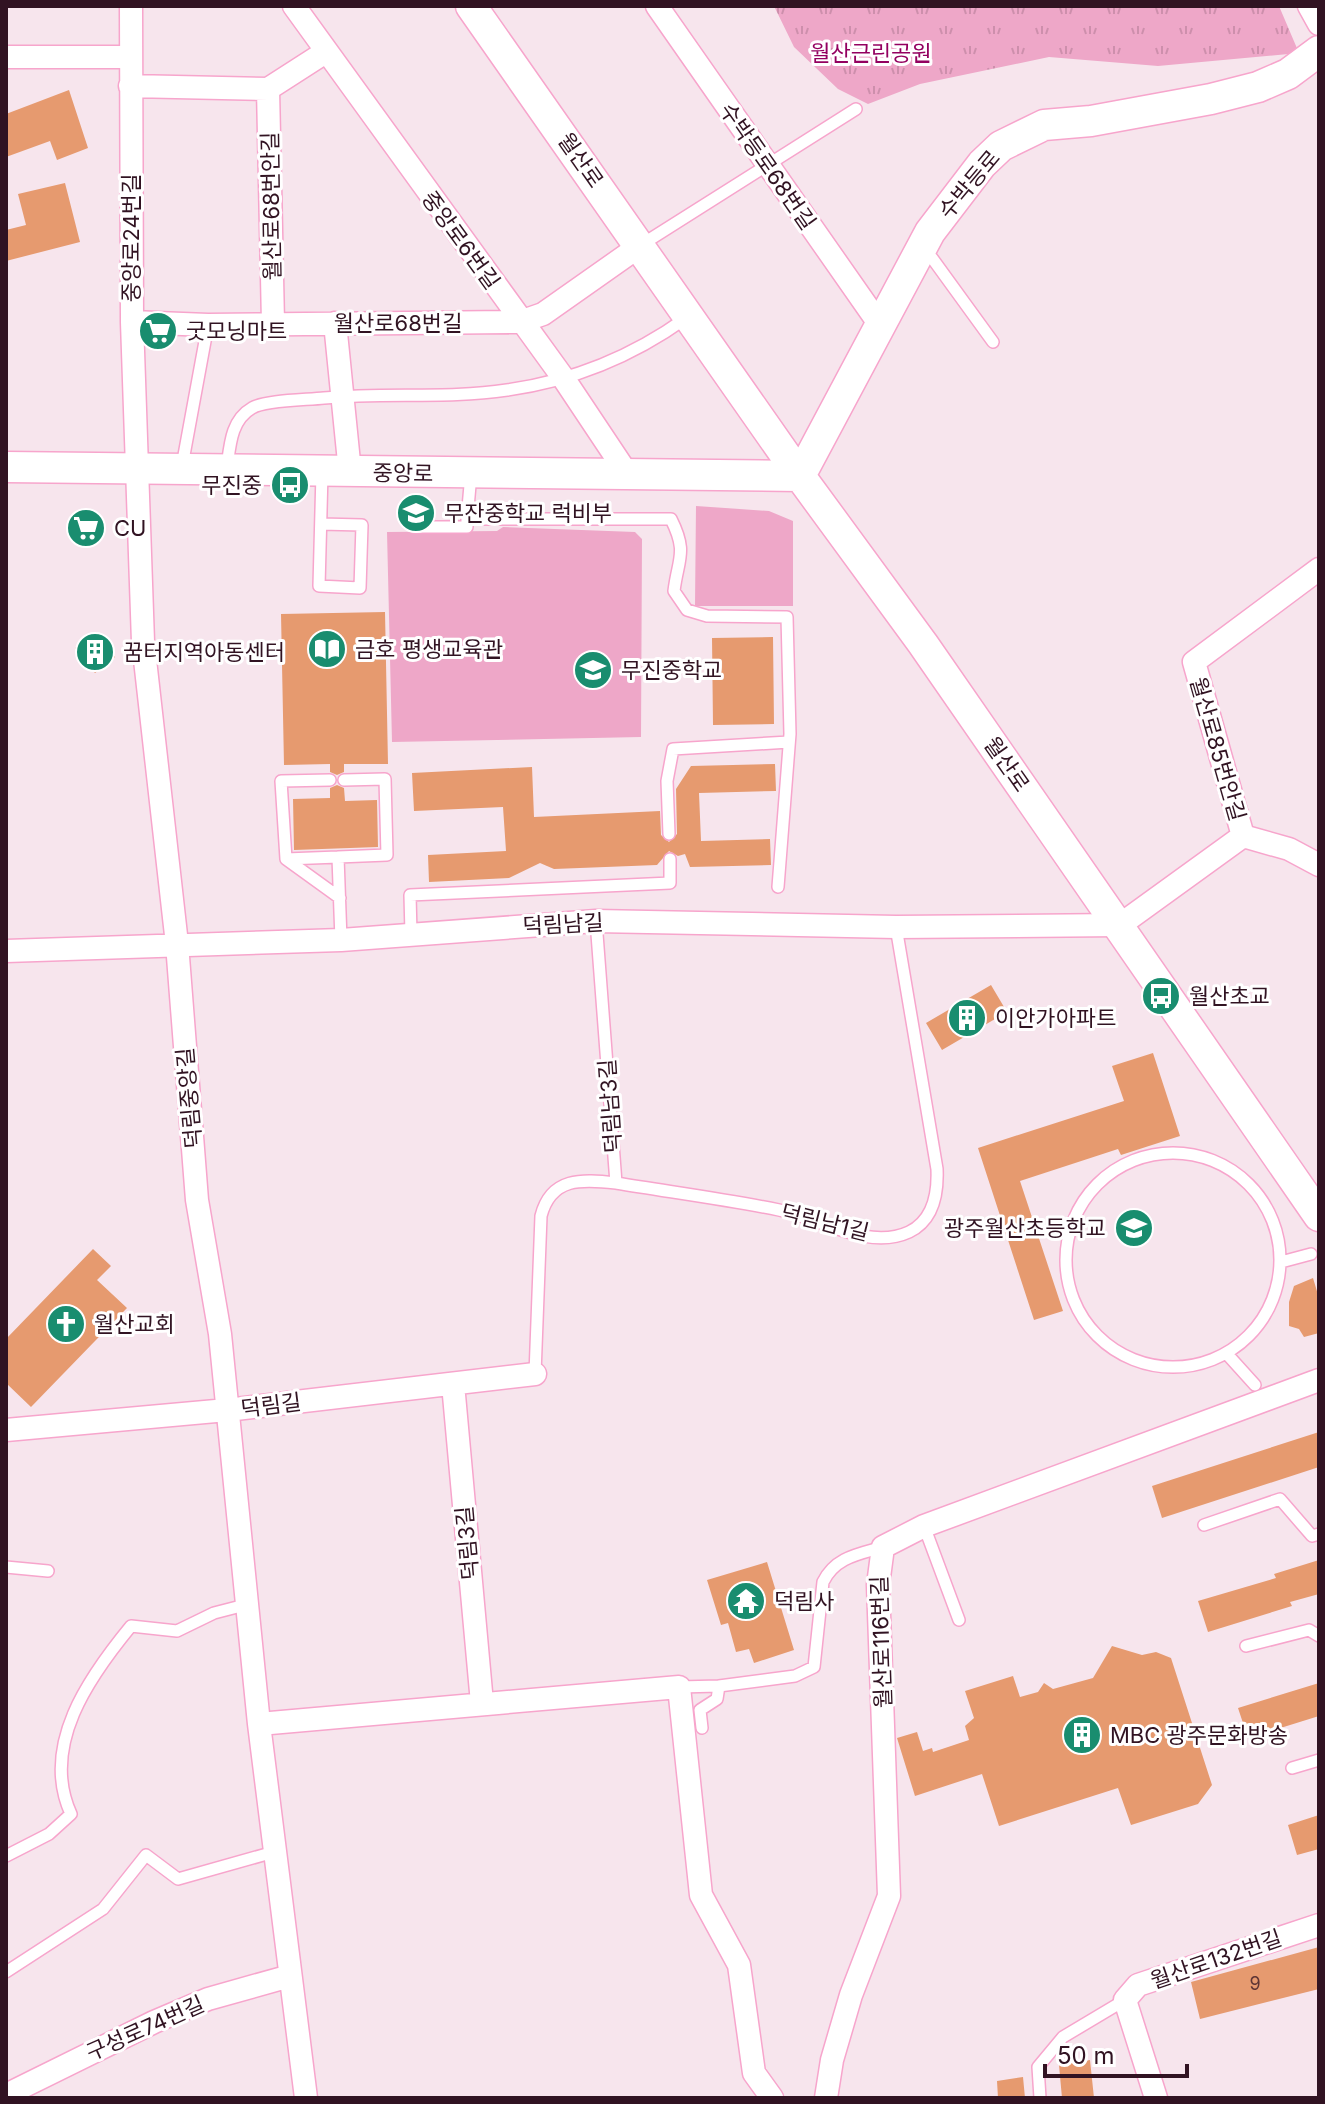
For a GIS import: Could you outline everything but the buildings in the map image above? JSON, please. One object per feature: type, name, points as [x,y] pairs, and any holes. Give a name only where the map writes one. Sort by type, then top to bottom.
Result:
[{"type":"street","name":"중앙로24번길","points":[[131,6],[132,322],[139,471]]},
{"type":"street","name":"중앙로6번길","points":[[294,6],[324,53],[564,379],[628,475]]},
{"type":"street","name":"월산로","points":[[471,6],[1120,925],[1319,1216]]},
{"type":"street","name":"수박등로68번길","points":[[657,6],[880,325]]},
{"type":"street","points":[[1309,6],[1319,24]]},
{"type":"street","name":"수박등로","points":[[800,476],[918,254],[982,164],[1017,135],[1044,125],[1091,121],[1258,87],[1288,74],[1319,51]]},
{"type":"street","points":[[130,86],[268,89],[324,53]]},
{"type":"street","points":[[6,57],[130,57]]},
{"type":"street","name":"월산로68번안길","points":[[268,89],[273,323]]},
{"type":"street","name":"월산로68번길","points":[[132,322],[208,325],[520,322],[543,314],[641,245]]},
{"type":"street","points":[[335,323],[345,396],[336,472]]},
{"type":"street","name":"중앙로","points":[[6,467],[139,471],[800,476]]},
{"type":"street","name":"덕림중앙길","points":[[139,471],[143,642],[177,944],[197,1200],[220,1334],[245,1605],[306,2098]]},
{"type":"street","name":"월산로85번안길","points":[[1243,836],[1194,662],[1319,569]]},
{"type":"street","points":[[1120,925],[1243,836],[1289,849],[1319,865]]},
{"type":"street","name":"덕림남길","points":[[6,951],[341,940],[596,921],[896,927],[1120,925]]},
{"type":"street","name":"덕림길","points":[[6,1430],[227,1410],[535,1374]]},
{"type":"street","name":"월산로116번길","points":[[826,2098],[832,2060],[851,1995],[889,1896],[878,1585],[883,1547],[924,1526],[1319,1380]]},
{"type":"street","name":"덕림3길","points":[[453,1384],[482,1703]]},
{"type":"street","points":[[1255,1385],[1273,1399]]},
{"type":"street","points":[[259,1724],[679,1687],[701,1895],[739,1965],[754,2073],[772,2098]]},
{"type":"street","name":"월산로132번길","points":[[1156,2098],[1125,2000],[1138,1985],[1319,1925]]},
{"type":"street","name":"구성로74번길","points":[[6,2095],[154,2022],[208,1999],[290,1976]]},
{"type":"lane","points":[[641,245],[856,109]]},
{"type":"lane","points":[[918,254],[932,258],[993,342]]},
{"type":"lane","points":[[226,471],[232,436],[239,418],[255,406],[345,396],[506,391],[564,379],[656,340],[689,315]]},
{"type":"lane","points":[[181,471],[208,325]]},
{"type":"lane","points":[[321,524],[362,525],[360,588],[319,586],[321,524],[336,472]]},
{"type":"lane","points":[[415,527],[467,527],[472,473]]},
{"type":"lane","points":[[467,519],[671,519],[679,534],[682,559],[674,591],[687,610],[707,616],[787,617],[789,742],[778,887]]},
{"type":"lane","points":[[669,834],[667,781],[673,749],[789,742]]},
{"type":"lane","points":[[286,859],[387,855],[385,779],[344,780]]},
{"type":"lane","points":[[286,859],[281,781],[330,780]]},
{"type":"lane","points":[[338,857],[341,940]]},
{"type":"lane","points":[[286,859],[340,898]]},
{"type":"lane","points":[[411,934],[410,895],[670,883],[670,859]]},
{"type":"lane","name":"덕림남3길","points":[[535,1374],[544,1201],[554,1189],[583,1179],[616,1183],[596,921]]},
{"type":"lane","name":"덕림남1길","points":[[616,1183],[782,1210],[874,1237],[908,1233],[917,1227],[938,1196],[937,1169],[896,927]]},
{"type":"lane","points":[[1178,1152],[1212,1159],[1242,1177],[1265,1203],[1279,1235],[1281,1262],[1273,1303],[1254,1332],[1227,1354],[1193,1366],[1156,1367],[1122,1355],[1093,1333],[1074,1302],[1065,1267],[1069,1231],[1085,1198],[1111,1172],[1144,1157],[1178,1152]]},
{"type":"lane","points":[[1281,1262],[1311,1254]]},
{"type":"lane","points":[[1227,1354],[1255,1385]]},
{"type":"lane","points":[[1204,1525],[1280,1499],[1312,1536],[1319,1534]]},
{"type":"lane","points":[[924,1526],[959,1620]]},
{"type":"lane","points":[[679,1687],[719,1686],[795,1676],[814,1667],[823,1582],[829,1569],[839,1562],[883,1547]]},
{"type":"lane","points":[[6,1567],[48,1571]]},
{"type":"lane","points":[[6,1856],[49,1834],[71,1814],[62,1796],[59,1760],[74,1711],[113,1647],[131,1626],[177,1631],[214,1613],[245,1605]]},
{"type":"lane","points":[[1246,1646],[1309,1630],[1319,1636]]},
{"type":"lane","points":[[702,1728],[700,1710],[717,1699],[719,1686]]},
{"type":"lane","points":[[1292,1768],[1319,1760]]},
{"type":"lane","points":[[6,1972],[103,1909],[146,1855],[178,1879],[274,1852]]},
{"type":"lane","points":[[1040,2098],[1038,2067],[1063,2037],[1125,2000]]},
{"type":"green space","name":"월산근린공원","points":[[774,6],[1279,6],[1299,53],[1158,66],[1049,57],[920,84],[868,104],[838,89],[794,47]]},
{"type":"green space","points":[[696,506],[769,511],[793,521],[793,606],[695,606]]},
{"type":"green space","points":[[503,527],[635,532],[642,539],[641,737],[392,742],[387,532],[497,531]]},
{"type":"place","name":"굿모닝마트","points":[[158,331]]},
{"type":"place","name":"무진중","points":[[290,485]]},
{"type":"place","name":"무잔중학교 럭비부","points":[[416,513]]},
{"type":"place","name":"CU","points":[[86,528]]},
{"type":"place","name":"금호 평생교육관","points":[[327,649]]},
{"type":"place","name":"꿈터지역아동센터","points":[[95,652]]},
{"type":"place","name":"무진중학교","points":[[593,670]]},
{"type":"place","name":"월산초교","points":[[1161,996]]},
{"type":"place","name":"이안가아파트","points":[[967,1018]]},
{"type":"place","name":"광주월산초등학교","points":[[1134,1228]]},
{"type":"place","name":"월산교회","points":[[66,1324]]},
{"type":"place","name":"덕림사","points":[[746,1601]]},
{"type":"place","name":"MBC 광주문화방송","points":[[1082,1735]]}]
